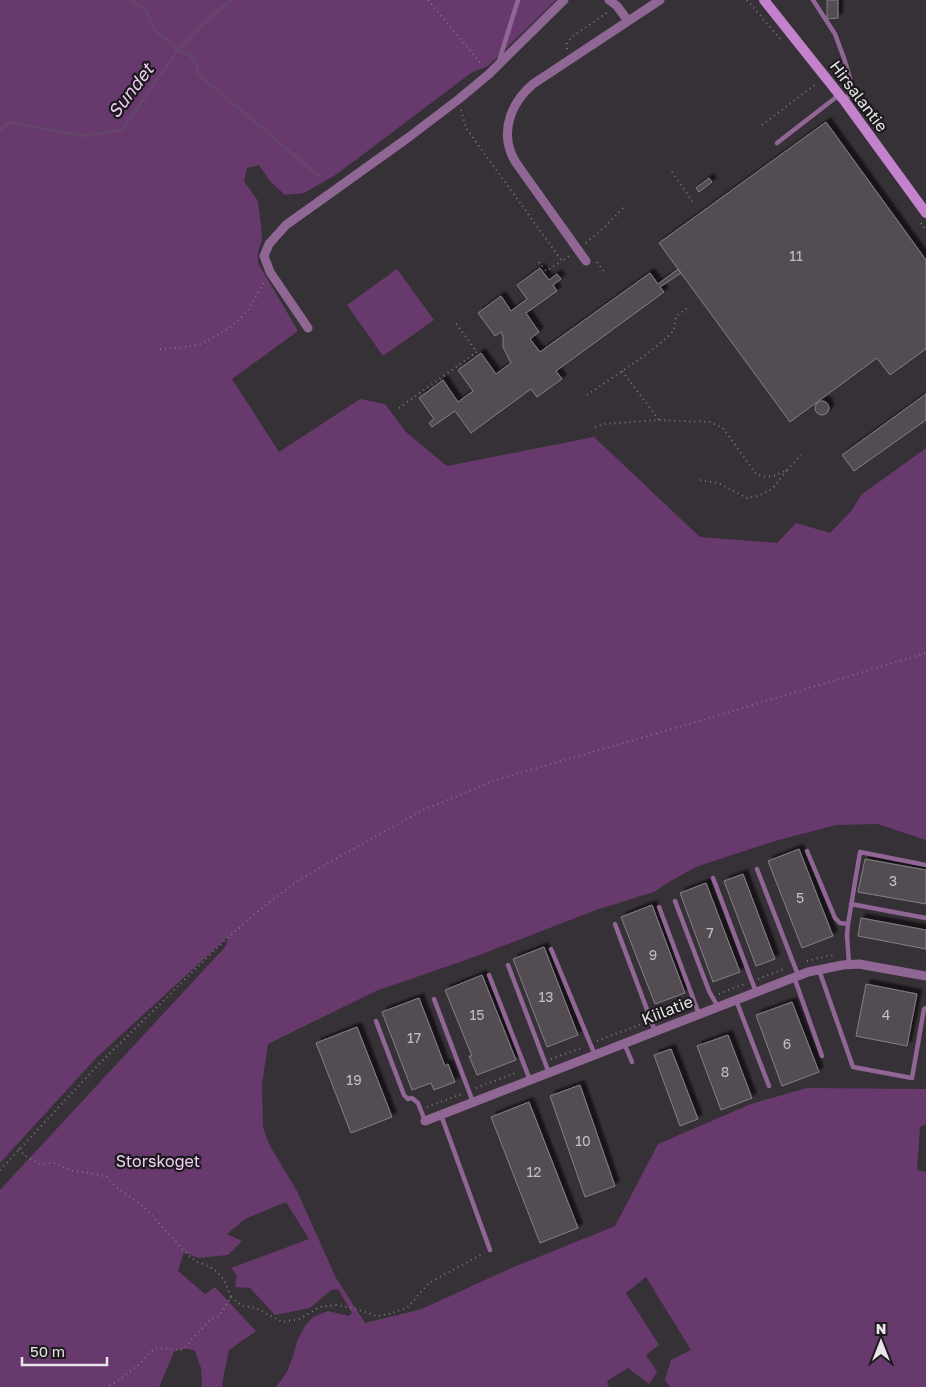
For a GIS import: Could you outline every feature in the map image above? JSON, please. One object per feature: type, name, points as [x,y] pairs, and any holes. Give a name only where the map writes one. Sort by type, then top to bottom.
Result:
[{"type":"street","points":[[308,328],[270,272],[264,256],[269,244],[286,224],[409,137],[489,74],[564,0]]},
{"type":"street","points":[[609,0],[617,6],[628,21]]},
{"type":"street","points":[[586,261],[518,167],[508,140],[508,125],[511,114],[521,96],[533,84],[660,0]]},
{"type":"street","name":"Hirsalantie","points":[[764,0],[843,99],[923,218]]},
{"type":"street","name":"Kiilatie","points":[[425,1121],[796,976],[819,969],[859,964],[926,976]]},
{"type":"lane","points":[[497,65],[518,0]]},
{"type":"lane","points":[[777,143],[843,99],[852,86],[835,34],[812,0]]},
{"type":"lane","points":[[807,851],[835,918],[840,923],[848,924]]},
{"type":"lane","points":[[849,964],[848,924],[860,852],[926,864]]},
{"type":"lane","points":[[757,869],[796,976],[822,1056]]},
{"type":"lane","points":[[713,878],[756,992]]},
{"type":"lane","points":[[676,901],[709,992],[718,1007]]},
{"type":"lane","points":[[852,904],[926,918]]},
{"type":"lane","points":[[659,907],[700,1014]]},
{"type":"lane","points":[[615,924],[654,1031]]},
{"type":"lane","points":[[551,949],[595,1055]]},
{"type":"lane","points":[[508,965],[549,1073]]},
{"type":"lane","points":[[819,969],[853,1067],[912,1078],[924,1010],[926,1008]]},
{"type":"lane","points":[[489,975],[530,1080]]},
{"type":"lane","points":[[434,999],[474,1102]]},
{"type":"lane","points":[[736,1000],[769,1086]]},
{"type":"lane","points":[[376,1021],[404,1095],[408,1099],[412,1098],[418,1102],[425,1121]]},
{"type":"lane","points":[[624,1043],[632,1062]]},
{"type":"lane","points":[[441,1114],[490,1250]]},
{"type":"path","points":[[428,0],[489,74]]},
{"type":"path","points":[[748,0],[783,43]]},
{"type":"path","points":[[571,59],[567,51],[567,43],[573,36],[617,6]]},
{"type":"path","points":[[762,125],[816,84],[812,78]]},
{"type":"path","points":[[672,172],[696,205]]},
{"type":"path","points":[[923,218],[926,230]]},
{"type":"path","points":[[539,262],[546,271],[562,260]]},
{"type":"path","points":[[597,262],[606,274]]},
{"type":"path","points":[[160,350],[201,344],[228,329],[247,312],[270,272]]},
{"type":"path","points":[[587,395],[647,354],[671,334],[674,329],[676,316],[690,307]]},
{"type":"path","points":[[399,408],[477,352],[454,321]]},
{"type":"path","points":[[622,371],[660,420]]},
{"type":"path","points":[[595,427],[604,424],[660,420],[710,422],[723,428],[756,474],[766,478],[787,470]]},
{"type":"path","points":[[699,480],[718,483],[747,498],[758,496],[772,489],[801,455]]},
{"type":"path","points":[[0,1170],[100,1062],[224,941],[262,908],[297,882],[421,811],[495,780],[686,725],[926,652]]},
{"type":"path","points":[[19,1149],[40,1164],[54,1163],[72,1171],[91,1172],[107,1177],[124,1194],[143,1206],[188,1255],[197,1262],[215,1270],[224,1280],[231,1298],[242,1306],[256,1308],[282,1322],[299,1319],[320,1307],[336,1305],[378,1316],[407,1308],[429,1283],[490,1250]]},
{"type":"path","points":[[108,1387],[141,1363],[150,1352],[158,1348],[180,1350],[188,1345],[211,1319],[219,1316],[231,1298]]},
{"type":"green space","name":"Storskoget","points":[[0,0],[556,0],[488,66],[471,73],[337,174],[304,193],[285,195],[269,180],[259,165],[247,168],[244,181],[258,201],[261,226],[262,240],[258,252],[258,263],[298,331],[232,379],[279,452],[360,399],[385,404],[406,432],[447,466],[594,437],[700,537],[777,543],[796,523],[830,533],[852,510],[861,495],[926,448],[926,840],[878,824],[836,825],[775,841],[696,867],[654,892],[599,909],[477,956],[376,991],[268,1044],[262,1085],[263,1127],[269,1144],[297,1191],[336,1278],[365,1323],[422,1309],[509,1269],[615,1226],[658,1144],[751,1104],[807,1088],[926,1089],[926,1124],[920,1127],[917,1170],[926,1172],[926,1387],[670,1387],[665,1380],[671,1360],[691,1350],[646,1277],[626,1293],[659,1345],[646,1355],[657,1372],[649,1384],[628,1368],[607,1381],[609,1387],[276,1387],[287,1372],[297,1341],[305,1326],[313,1317],[328,1311],[349,1316],[352,1313],[338,1289],[331,1290],[310,1308],[275,1315],[250,1288],[235,1287],[237,1276],[231,1268],[309,1239],[286,1202],[245,1219],[227,1234],[242,1241],[228,1255],[198,1258],[184,1252],[178,1271],[205,1294],[215,1287],[256,1331],[229,1350],[223,1387],[202,1387],[201,1368],[195,1351],[184,1349],[174,1352],[159,1387],[0,1387],[0,1190],[226,946],[228,937],[97,1057],[0,1163]]},
{"type":"green space","points":[[397,269],[434,320],[383,356],[347,305]]},
{"type":"building","points":[[827,0],[838,0],[838,18],[827,19]]},
{"type":"building","points":[[826,122],[926,260],[926,349],[890,375],[877,358],[790,422],[659,243]]},
{"type":"building","points":[[709,178],[712,182],[699,192],[696,188]]},
{"type":"building","points":[[540,268],[549,280],[557,274],[561,279],[553,285],[557,291],[526,313],[539,332],[530,339],[540,352],[650,273],[658,284],[678,269],[681,273],[660,287],[664,292],[556,371],[562,379],[537,397],[531,389],[471,433],[455,411],[432,427],[429,423],[434,419],[419,398],[443,380],[458,402],[473,391],[458,370],[481,353],[496,374],[511,363],[503,347],[501,332],[495,336],[478,313],[501,296],[511,311],[527,299],[517,285]]},
{"type":"building","points":[[926,394],[926,420],[854,471],[842,455]]},
{"type":"building","points":[[822,401],[827,403],[829,408],[827,413],[822,415],[817,413],[815,408],[817,403]]},
{"type":"building","points":[[799,849],[833,936],[802,948],[768,861]]},
{"type":"building","points":[[865,859],[926,870],[926,904],[858,892]]},
{"type":"building","points":[[743,874],[775,959],[756,966],[724,881]]},
{"type":"building","points":[[706,883],[740,972],[713,982],[680,893]]},
{"type":"building","points":[[652,905],[685,993],[655,1004],[621,917]]},
{"type":"building","points":[[861,918],[926,930],[926,949],[858,936]]},
{"type":"building","points":[[544,947],[578,1035],[547,1047],[513,959]]},
{"type":"building","points":[[482,975],[516,1060],[477,1075],[469,1056],[472,1056],[445,990]]},
{"type":"building","points":[[866,984],[917,994],[907,1046],[856,1036]]},
{"type":"building","points":[[419,998],[445,1066],[448,1064],[455,1082],[434,1090],[431,1083],[412,1090],[382,1012]]},
{"type":"building","points":[[792,1002],[819,1072],[782,1086],[756,1015]]},
{"type":"building","points":[[357,1027],[392,1117],[351,1133],[316,1043]]},
{"type":"building","points":[[728,1035],[752,1098],[721,1110],[697,1046]]},
{"type":"building","points":[[671,1049],[698,1119],[680,1126],[654,1055]]},
{"type":"building","points":[[580,1085],[615,1186],[585,1197],[550,1096]]},
{"type":"building","points":[[529,1102],[578,1228],[540,1243],[491,1117]]},
{"type":"waterway","points":[[132,0],[147,12],[155,30],[178,50],[190,56],[197,65],[198,74],[320,177]]},
{"type":"waterway","name":"Sundet","points":[[0,131],[9,122],[83,136],[122,130],[178,50],[205,22],[231,0]]}]
